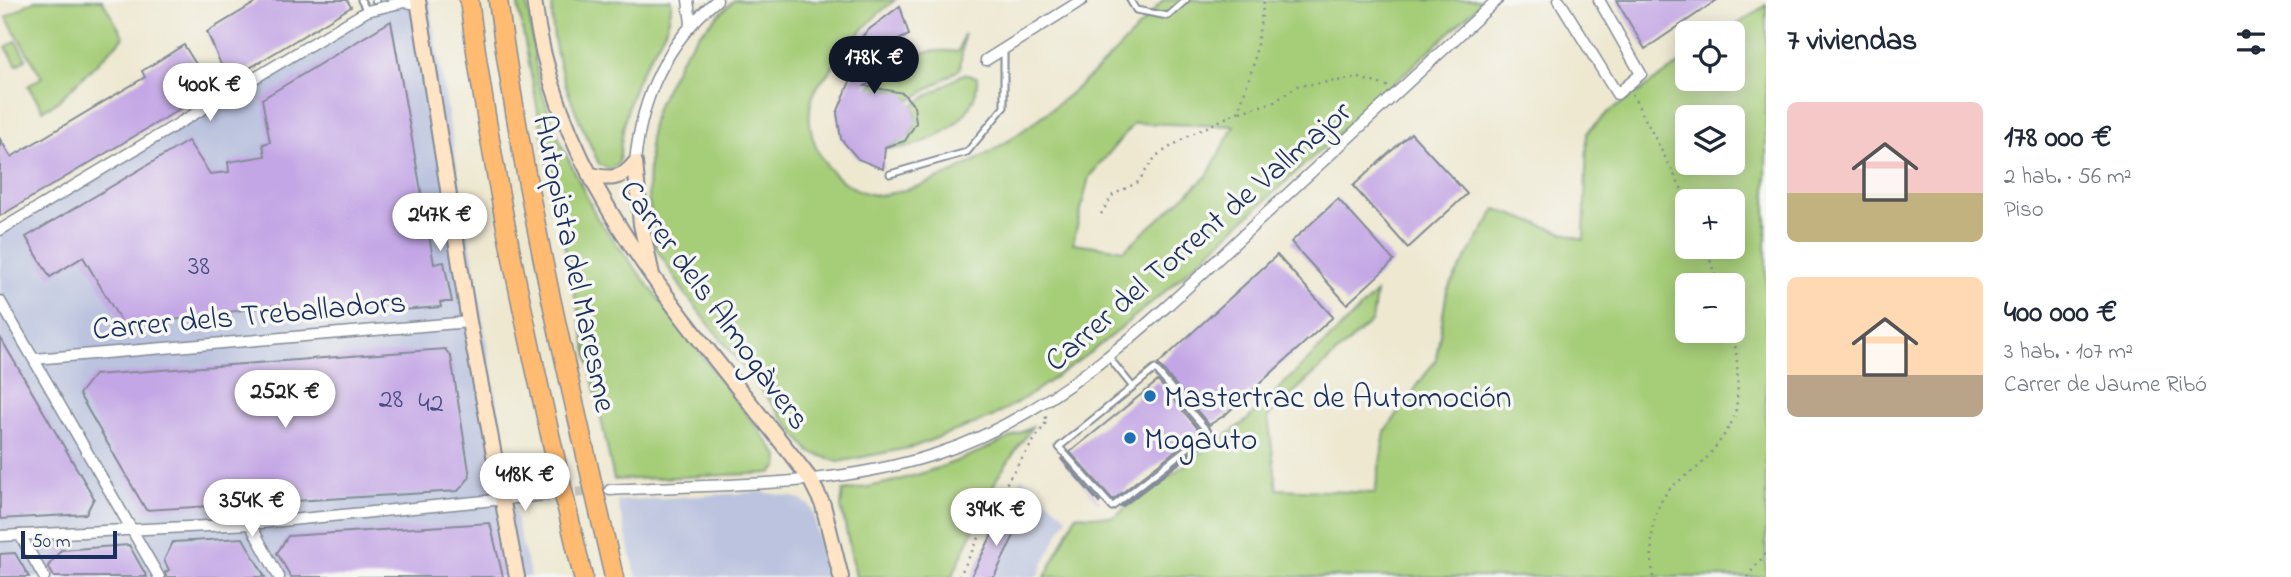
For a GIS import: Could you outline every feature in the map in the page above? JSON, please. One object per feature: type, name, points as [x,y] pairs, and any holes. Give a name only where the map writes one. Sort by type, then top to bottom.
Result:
[{"type":"highway","name":"Autopista del Maresme","points":[[469,0],[483,108],[526,331],[583,577]]},
{"type":"highway","name":"Autopista del Maresme","points":[[498,0],[510,88],[561,348],[614,577]]},
{"type":"street","points":[[534,7],[541,0]]},
{"type":"street","points":[[688,0],[691,23]]},
{"type":"street","points":[[652,276],[641,224],[635,163],[645,102],[658,70],[691,23],[717,0]]},
{"type":"street","points":[[986,60],[1082,0]]},
{"type":"street","name":"Carrer del Torrent de Vallmajor","points":[[610,490],[810,479],[883,468],[936,454],[979,438],[1042,405],[1184,290],[1497,0]]},
{"type":"street","points":[[1559,0],[1617,94],[1641,74],[1599,0]]},
{"type":"street","points":[[0,230],[367,11],[404,2],[418,2],[469,322],[517,577]]},
{"type":"street","name":"Carrer dels Almogàvers","points":[[534,7],[544,56],[562,115],[618,228],[652,276],[810,479],[823,505],[841,577]]},
{"type":"street","points":[[589,174],[613,179],[627,173],[635,163]]},
{"type":"street","points":[[0,301],[159,577]]},
{"type":"street","name":"Carrer dels Treballadors","points":[[34,359],[469,322]]},
{"type":"street","points":[[0,536],[250,524],[546,495]]},
{"type":"street","points":[[250,524],[279,577]]},
{"type":"street","points":[[20,534],[44,577]]},
{"type":"lane","points":[[361,0],[367,11]]},
{"type":"lane","points":[[1130,0],[1136,10],[1168,16],[1186,0]]},
{"type":"lane","points":[[890,174],[967,152],[1004,107],[1004,49]]},
{"type":"lane","points":[[1107,355],[1132,386]]},
{"type":"lane","points":[[1157,370],[1208,432],[1112,507],[1059,447],[1132,386],[1157,370]]},
{"type":"path","points":[[1238,112],[1255,63],[1264,0]]},
{"type":"path","points":[[1101,214],[1113,195],[1138,182],[1156,156],[1186,137],[1238,112],[1273,102],[1297,86],[1359,78],[1390,87],[1396,95]]},
{"type":"path","points":[[1627,85],[1682,189]]},
{"type":"path","points":[[1653,577],[1653,521],[1663,497],[1677,481],[1702,463],[1734,417],[1737,370],[1734,343]]},
{"type":"path","points":[[959,577],[1011,475],[1046,421],[1042,405]]},
{"type":"path","points":[[1747,577],[1766,553]]},
{"type":"shaded area","points":[[389,0],[429,0],[518,528],[531,577],[0,577],[0,233]]},
{"type":"shaded area","points":[[1022,478],[1067,517],[1037,577],[971,577]]},
{"type":"shaded area","points":[[762,492],[797,498],[809,505],[813,511],[825,577],[637,577],[617,501]]},
{"type":"green space","points":[[35,0],[102,0],[124,37],[56,103],[43,110],[28,86],[42,77],[6,17]]},
{"type":"green space","points":[[517,0],[527,0],[538,82],[562,146],[597,218],[779,457],[778,467],[771,473],[614,480],[553,191]]},
{"type":"green space","points":[[553,0],[671,0],[671,11],[664,33],[632,92],[624,122],[619,162],[611,170],[599,164],[566,84],[555,42]]},
{"type":"green space","points":[[734,0],[895,0],[860,32],[820,83],[811,102],[810,113],[816,147],[835,175],[857,190],[883,195],[922,185],[961,168],[1000,146],[1073,91],[1106,61],[1163,0],[1485,0],[1169,288],[1095,349],[1030,395],[992,417],[913,447],[838,462],[810,452],[686,295],[656,248],[648,195],[650,134],[656,108],[680,60],[697,36]],"holes":[[[1134,123],[1234,126],[1207,176],[1124,250],[1073,243],[1089,177]]]},
{"type":"green space","points":[[1766,5],[1766,577],[1045,577],[1076,515],[1113,517],[1247,420],[1376,293],[1372,321],[1268,416],[1277,489],[1375,493],[1385,432],[1436,359],[1447,290],[1496,209],[1584,240],[1587,133],[1606,114],[1675,67],[1675,91],[1745,91],[1745,21],[1743,21]]},
{"type":"green space","points":[[964,34],[960,69],[911,100],[892,89],[866,92],[884,72],[906,58],[931,51],[958,52]]},
{"type":"green space","points":[[16,41],[26,59],[17,65],[6,47]]},
{"type":"green space","points":[[963,74],[977,77],[969,108],[959,120],[932,139],[900,148],[885,148],[900,142],[914,128],[913,105]]},
{"type":"green space","points":[[1032,427],[997,478],[952,577],[856,577],[841,506],[843,491],[917,475],[986,449]]},
{"type":"building","points":[[260,0],[347,0],[351,7],[228,81],[207,32]]},
{"type":"building","points":[[1616,0],[1717,0],[1686,21],[1675,21],[1675,29],[1645,49]]},
{"type":"building","points":[[900,6],[909,35],[879,49],[891,66],[865,86],[903,93],[914,106],[916,123],[905,141],[885,147],[883,169],[858,159],[841,139],[837,113],[853,74],[840,63],[867,31]]},
{"type":"building","points":[[391,21],[434,264],[444,262],[452,302],[440,302],[441,307],[293,318],[285,304],[159,322],[163,327],[126,330],[83,257],[50,277],[26,237],[188,141],[210,174],[229,172],[228,162],[265,156],[263,144],[270,142],[262,99]]},
{"type":"building","points":[[184,45],[212,90],[0,216],[0,139],[11,157],[145,77],[142,71]]},
{"type":"building","points":[[1411,133],[1467,194],[1408,248],[1353,186]]},
{"type":"building","points":[[1338,199],[1394,261],[1347,304],[1291,242]]},
{"type":"building","points":[[1277,255],[1333,317],[1225,415],[1209,425],[1158,364]]},
{"type":"building","points":[[0,337],[94,498],[86,514],[0,519]]},
{"type":"building","points":[[445,349],[451,357],[470,477],[458,491],[146,510],[79,394],[94,375]]},
{"type":"building","points":[[1158,381],[1200,431],[1113,500],[1070,452]]},
{"type":"building","points":[[1209,438],[1210,440],[1121,506]]},
{"type":"building","points":[[1061,459],[1100,502],[1099,503]]},
{"type":"building","points":[[1002,514],[1020,523],[994,577],[971,577]]},
{"type":"building","points":[[490,523],[503,577],[291,577],[277,553],[288,536]]},
{"type":"building","points":[[243,538],[265,577],[166,577],[165,573],[169,570],[164,560],[173,542]]},
{"type":"building","points":[[129,545],[147,577],[54,577],[48,566],[61,550]]},
{"type":"building","points":[[15,553],[29,577],[0,577],[0,554]]},
{"type":"tunnel","points":[[546,495],[610,490]]},
{"type":"place","name":"Mastertrac de Automoción","points":[[1150,396]]},
{"type":"place","name":"Mogauto","points":[[1130,438]]}]
